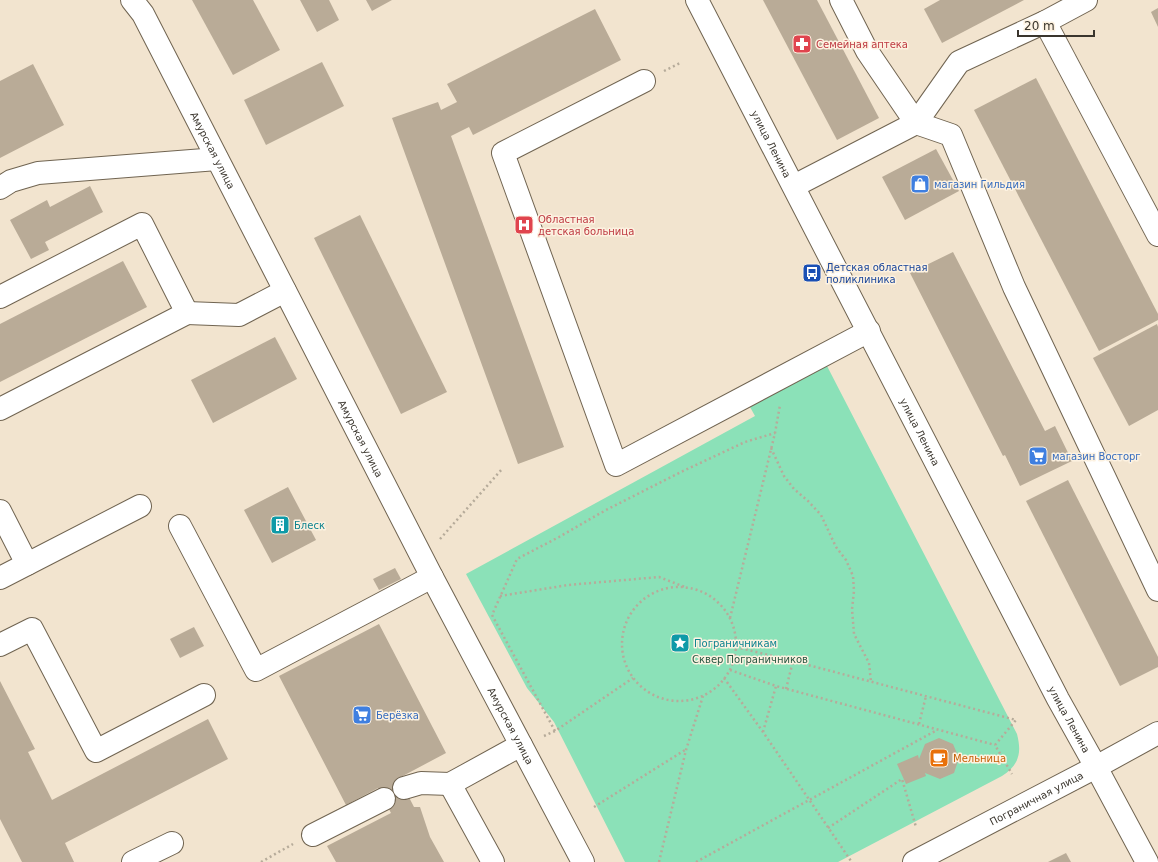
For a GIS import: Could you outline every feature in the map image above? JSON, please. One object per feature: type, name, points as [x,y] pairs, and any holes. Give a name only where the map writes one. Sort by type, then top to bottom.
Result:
[{"type":"street","name":"улица Ленина","points":[[697,0],[1058,699],[1147,862]]},
{"type":"street","points":[[842,0],[867,51],[916,123],[951,134],[1014,287],[1158,590]]},
{"type":"street","points":[[794,186],[916,123],[959,62],[1045,22],[1086,0]]},
{"type":"street","name":"Амурская улица","points":[[137,7],[432,577],[583,862]]},
{"type":"street","points":[[1045,22],[1158,234]]},
{"type":"street","points":[[644,81],[503,153],[616,465],[868,331]]},
{"type":"street","points":[[0,188],[11,180],[38,173],[217,159]]},
{"type":"street","points":[[0,297],[142,224],[187,313]]},
{"type":"street","points":[[0,408],[187,313],[239,315],[285,291]]},
{"type":"street","points":[[0,578],[140,506]]},
{"type":"street","points":[[0,511],[27,564]]},
{"type":"street","points":[[180,526],[256,670],[432,577]]},
{"type":"street","points":[[0,645],[32,629],[96,751],[204,695]]},
{"type":"street","name":"Пограничная улица","points":[[914,862],[1158,733]]},
{"type":"street","points":[[404,788],[421,783],[450,784],[521,746]]},
{"type":"street","points":[[450,784],[493,862]]},
{"type":"street","points":[[305,838],[384,799]]},
{"type":"street","points":[[133,862],[172,843]]},
{"type":"path","points":[[730,619],[788,373]]},
{"type":"path","points":[[633,678],[555,731],[492,615],[517,559],[606,510],[681,472],[745,442],[775,432]]},
{"type":"path","points":[[771,448],[784,476],[794,489],[808,500],[821,515],[836,547],[846,560],[853,576],[854,591],[852,609],[854,634],[869,663],[871,682]]},
{"type":"path","points":[[445,533],[503,468]]},
{"type":"path","points":[[500,596],[568,585],[659,577],[690,589]]},
{"type":"path","points":[[666,588],[690,589],[703,592],[719,603],[730,619],[735,632],[736,647],[734,659],[730,670],[724,678],[715,688],[704,695],[689,700],[673,700],[658,697],[644,690],[633,678],[624,662],[622,643],[625,624],[635,608],[649,596],[666,588]]},
{"type":"path","points":[[736,647],[1016,720],[995,745]]},
{"type":"path","points":[[786,689],[793,661]]},
{"type":"path","points":[[730,670],[786,689],[995,745],[1012,774]]},
{"type":"path","points":[[724,678],[763,732],[851,861]]},
{"type":"path","points":[[763,732],[776,686]]},
{"type":"path","points":[[659,862],[686,750],[704,695]]},
{"type":"path","points":[[919,724],[926,696]]},
{"type":"path","points":[[696,862],[938,730]]},
{"type":"path","points":[[594,807],[686,750]]},
{"type":"path","points":[[828,828],[902,779],[916,827]]},
{"type":"path","points":[[261,862],[305,838]]},
{"type":"green space","name":"Сквер Пограничников","points":[[827,366],[1017,734],[1019,753],[1016,763],[1002,776],[838,862],[625,862],[554,722],[527,688],[466,574],[755,416],[750,407]]},
{"type":"building","points":[[192,0],[253,0],[280,50],[233,75]]},
{"type":"building","points":[[300,0],[329,0],[339,20],[317,32]]},
{"type":"building","points":[[366,0],[392,0],[372,11]]},
{"type":"building","points":[[763,0],[817,0],[879,118],[837,140]]},
{"type":"building","points":[[940,0],[1024,0],[942,43],[924,9]]},
{"type":"building","points":[[1158,8],[1158,27],[1151,12]]},
{"type":"building","points":[[595,9],[621,60],[473,135],[469,127],[451,136],[564,447],[518,464],[392,118],[438,102],[441,110],[457,102],[447,84]]},
{"type":"building","points":[[322,62],[344,106],[266,145],[244,100]]},
{"type":"building","points":[[33,64],[64,125],[0,158],[0,81]]},
{"type":"building","points":[[1036,78],[1158,314],[1158,320],[1099,351],[974,110]]},
{"type":"building","name":"магазин Гильдия","points":[[936,149],[959,191],[905,220],[882,177]]},
{"type":"building","points":[[90,186],[103,212],[45,242],[49,250],[31,259],[10,220],[47,200],[50,207]]},
{"type":"building","points":[[360,215],[447,392],[401,414],[314,238]]},
{"type":"building","points":[[953,252],[1045,431],[1055,426],[1072,461],[1020,486],[1005,455],[1003,456],[910,273]]},
{"type":"building","points":[[123,261],[147,307],[0,382],[0,324]]},
{"type":"building","points":[[1157,324],[1158,410],[1129,426],[1093,358]]},
{"type":"building","points":[[275,337],[297,379],[213,423],[191,380]]},
{"type":"building","points":[[1068,480],[1158,657],[1158,667],[1120,686],[1026,501]]},
{"type":"building","name":"Блеск","points":[[288,487],[316,540],[272,563],[244,510]]},
{"type":"building","points":[[395,568],[401,579],[379,590],[373,579]]},
{"type":"building","name":"Берёзка","points":[[379,624],[446,753],[399,778],[414,807],[420,807],[430,837],[444,862],[336,862],[327,846],[391,813],[378,788],[346,805],[279,676]]},
{"type":"building","points":[[194,627],[204,646],[180,658],[170,639]]},
{"type":"building","points":[[0,681],[35,749],[28,752],[52,800],[208,719],[228,759],[65,843],[74,862],[22,862],[0,819]]},
{"type":"building","name":"Мельница","points":[[939,738],[953,744],[959,758],[954,773],[940,779],[925,773],[926,776],[906,784],[897,764],[918,755],[919,759],[925,744]]},
{"type":"building","points":[[1066,853],[1071,862],[1048,862]]},
{"type":"place","name":"Семейная аптека","points":[[802,44]]},
{"type":"place","name":"магазин Гильдия","points":[[920,184]]},
{"type":"place","name":"Областная детская больница","points":[[524,225]]},
{"type":"place","name":"Детская областная поликлиника","points":[[812,273]]},
{"type":"place","name":"магазин Восторг","points":[[1038,456]]},
{"type":"place","name":"Блеск","points":[[280,525]]},
{"type":"place","name":"Пограничникам","points":[[680,643]]},
{"type":"place","name":"Берёзка","points":[[362,715]]},
{"type":"place","name":"Мельница","points":[[939,758]]}]
